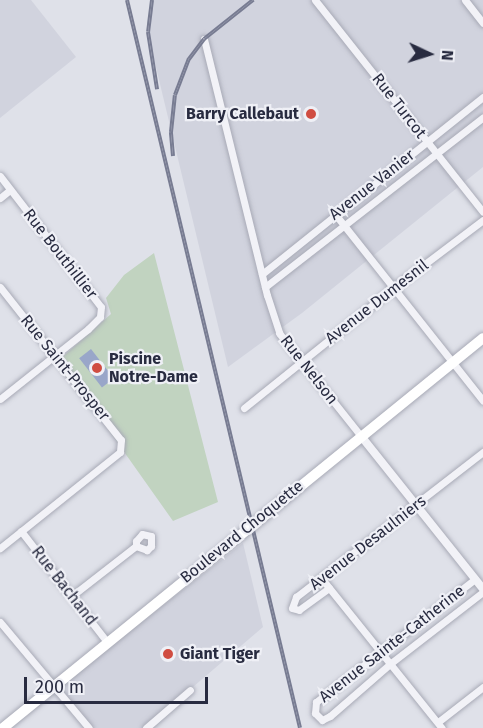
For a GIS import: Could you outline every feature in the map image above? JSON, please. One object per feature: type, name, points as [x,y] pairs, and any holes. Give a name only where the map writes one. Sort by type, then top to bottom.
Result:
[{"type":"main road","name":"Boulevard Choquette","points":[[3,728],[483,338]]},
{"type":"street","name":"Rue Turcot","points":[[315,0],[483,212]]},
{"type":"street","points":[[465,0],[483,23]]},
{"type":"street","name":"Rue Nelson","points":[[204,39],[265,287],[279,333],[481,585]]},
{"type":"street","name":"Avenue Vanier","points":[[262,274],[483,97]]},
{"type":"street","name":"Avenue Vanier","points":[[265,287],[483,117]]},
{"type":"street","name":"Rue Bouthillier","points":[[0,176],[101,308],[100,317],[0,399]]},
{"type":"street","points":[[0,198],[10,190]]},
{"type":"street","points":[[335,214],[483,400]]},
{"type":"street","name":"Avenue Dumesnil","points":[[244,408],[393,288],[483,220]]},
{"type":"street","points":[[309,235],[318,247]]},
{"type":"street","name":"Rue Saint-Prosper","points":[[0,287],[122,440],[120,452],[21,531]]},
{"type":"street","name":"Avenue Desaulniers","points":[[329,588],[299,610],[291,608],[296,597],[417,506],[483,452]]},
{"type":"street","points":[[0,548],[21,531]]},
{"type":"street","name":"Rue Bachand","points":[[21,531],[73,595],[107,642]]},
{"type":"street","points":[[73,595],[136,546]]},
{"type":"street","points":[[322,579],[440,725],[483,687]]},
{"type":"street","name":"Avenue Sainte-Catherine","points":[[481,585],[322,720],[315,713],[316,702],[380,652],[481,585]]},
{"type":"street","points":[[0,622],[88,728]]},
{"type":"street","points":[[146,728],[190,690]]},
{"type":"shaded area","points":[[0,0],[31,0],[76,57],[0,118]]},
{"type":"shaded area","points":[[152,0],[483,0],[483,167],[302,313],[228,367],[148,34]]},
{"type":"shaded area","points":[[243,543],[263,627],[145,728],[89,728],[56,689]]},
{"type":"green space","points":[[154,253],[218,502],[173,521],[59,360],[111,314],[106,298],[124,275]]},
{"type":"water","name":"Piscine Notre-Dame","points":[[91,349],[114,378],[102,387],[79,358]]},
{"type":"railway","points":[[127,0],[300,728]]},
{"type":"railway","points":[[152,0],[148,32],[157,89]]},
{"type":"railway","points":[[173,156],[171,132],[175,95],[189,59],[204,39],[253,0]]},
{"type":"place","name":"Barry Callebaut","points":[[311,114]]},
{"type":"place","name":"Piscine Notre-Dame","points":[[97,368]]},
{"type":"place","name":"Giant Tiger","points":[[168,654]]}]
